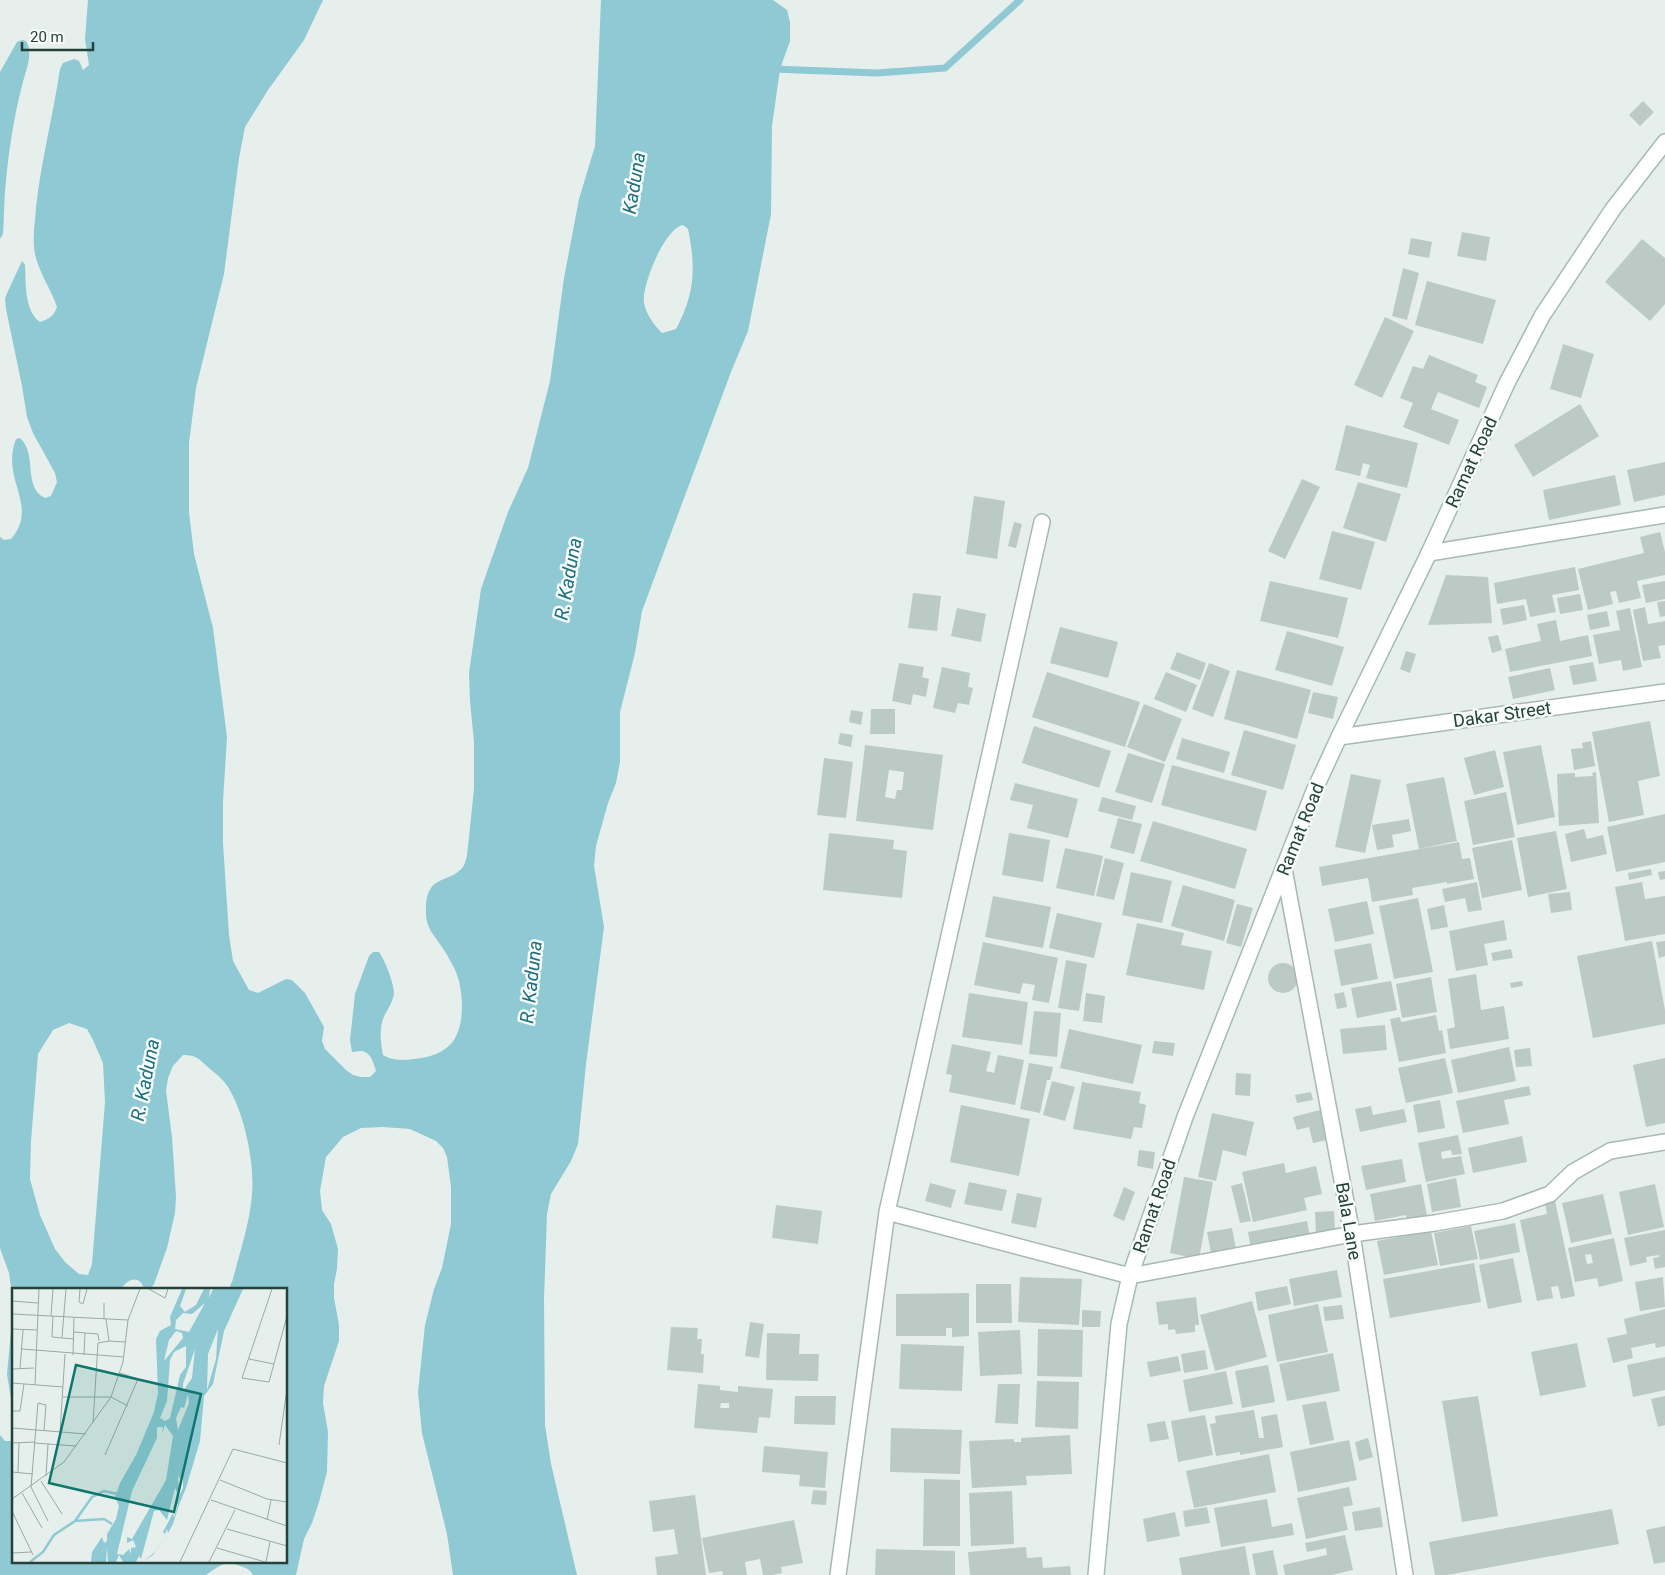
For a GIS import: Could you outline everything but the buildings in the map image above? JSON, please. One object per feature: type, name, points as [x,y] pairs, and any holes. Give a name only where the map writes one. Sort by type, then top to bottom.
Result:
[{"type":"street","name":"Ramat Road","points":[[1096,1575],[1119,1324],[1130,1276],[1185,1117],[1314,791],[1429,553],[1507,383],[1542,316],[1613,209],[1665,142]]},
{"type":"street","points":[[1429,553],[1665,516]]},
{"type":"street","points":[[838,1575],[887,1212],[1042,522]]},
{"type":"street","name":"Dakar Street","points":[[1339,737],[1665,692]]},
{"type":"street","name":"Bala Lane","points":[[1284,869],[1352,1234],[1405,1575]]},
{"type":"street","points":[[887,1212],[1130,1276],[1352,1234],[1435,1223],[1503,1211],[1550,1194],[1574,1172],[1610,1151],[1665,1142]]},
{"type":"water","points":[[88,0],[323,0],[304,40],[268,90],[245,127],[239,158],[224,274],[196,388],[189,443],[189,512],[194,554],[213,628],[227,737],[223,801],[223,843],[229,935],[233,961],[249,990],[258,993],[286,979],[292,980],[305,993],[324,1027],[322,1041],[325,1049],[353,1075],[370,1077],[376,1071],[371,1058],[364,1051],[352,1052],[350,1040],[355,994],[369,956],[373,952],[379,952],[394,989],[392,1000],[384,1016],[381,1028],[383,1055],[392,1059],[402,1060],[433,1055],[451,1044],[459,1028],[462,997],[458,978],[447,955],[428,924],[426,905],[431,888],[463,867],[467,856],[474,789],[474,742],[469,673],[481,589],[508,512],[528,468],[550,381],[564,278],[579,199],[595,146],[601,0],[773,0],[787,10],[790,22],[790,41],[780,69],[772,126],[771,214],[748,331],[642,611],[635,653],[620,712],[620,762],[616,783],[608,803],[596,846],[594,866],[604,927],[586,1064],[578,1144],[571,1161],[551,1194],[547,1214],[544,1299],[545,1425],[551,1464],[577,1575],[453,1575],[447,1534],[422,1433],[418,1392],[425,1325],[434,1289],[442,1268],[451,1224],[451,1187],[447,1157],[443,1148],[436,1141],[410,1129],[383,1127],[361,1128],[343,1137],[326,1157],[320,1191],[322,1210],[331,1224],[338,1249],[334,1298],[339,1325],[339,1341],[324,1386],[323,1403],[328,1432],[327,1472],[312,1523],[304,1539],[296,1575],[253,1575],[246,1568],[235,1564],[226,1564],[206,1575],[0,1575],[0,1435],[5,1441],[12,1440],[12,1562],[288,1562],[288,1288],[229,1288],[249,1216],[252,1168],[239,1110],[224,1082],[198,1058],[183,1055],[173,1066],[168,1078],[166,1091],[172,1137],[176,1197],[175,1213],[167,1248],[151,1288],[144,1288],[140,1281],[133,1280],[122,1288],[12,1288],[12,1294],[9,1273],[0,1248],[0,537],[4,540],[11,539],[19,527],[22,515],[13,467],[12,454],[16,439],[20,438],[25,445],[34,486],[38,493],[45,498],[51,496],[57,482],[55,473],[33,433],[27,417],[5,298],[22,261],[25,265],[28,304],[35,317],[40,322],[46,320],[56,310],[57,307],[39,268],[35,254],[36,208],[60,69],[63,63],[74,59],[79,61],[83,70],[89,65],[85,39]],"holes":[[[683,225],[688,229],[693,268],[690,292],[676,329],[662,333],[653,323],[644,303],[646,284],[656,259],[669,236]],[[69,1023],[87,1029],[103,1063],[105,1102],[92,1264],[88,1275],[79,1274],[65,1262],[55,1249],[40,1215],[30,1179],[38,1054],[53,1030]]]},
{"type":"water","points":[[26,41],[29,57],[11,138],[3,234],[0,239],[0,72],[17,42]]},
{"type":"water","points":[[12,1321],[12,1405],[7,1374]]},
{"type":"waterway","points":[[773,69],[877,73],[945,68],[1020,0]]},
{"type":"water label","name":"Kaduna","points":[[634,183]]},
{"type":"water label","name":"R. Kaduna","points":[[568,579]]},
{"type":"water label","name":"R. Kaduna","points":[[531,982]]},
{"type":"water label","name":"R. Kaduna","points":[[145,1080]]}]
